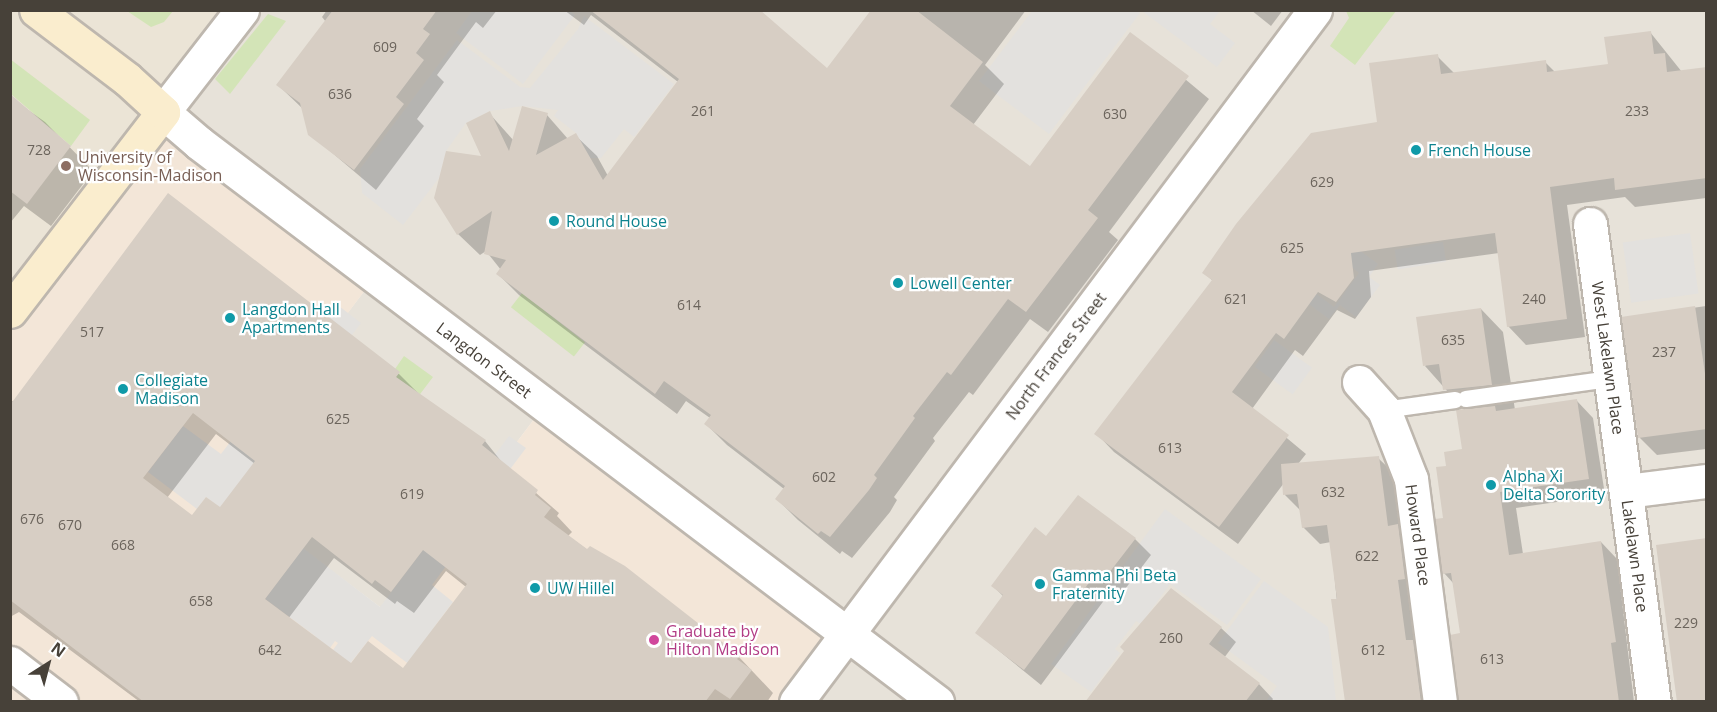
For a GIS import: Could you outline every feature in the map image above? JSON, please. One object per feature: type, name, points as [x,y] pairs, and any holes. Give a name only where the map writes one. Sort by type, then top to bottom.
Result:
[{"type":"street","name":"Langdon Street","points":[[36,10],[128,79],[163,111],[344,254],[937,702]]},
{"type":"street","points":[[10,311],[242,10]]},
{"type":"street","name":"North Frances Street","points":[[796,702],[1315,10]]},
{"type":"street","name":"West Lakelawn Place","points":[[1590,224],[1626,491]]},
{"type":"street","name":"Howard Place","points":[[1359,382],[1384,410],[1411,479],[1440,702]]},
{"type":"street","name":"Lakelawn Place","points":[[1654,702],[1626,491],[1707,481]]},
{"type":"street","points":[[10,663],[61,702]]},
{"type":"lane","points":[[1384,410],[1611,379]]},
{"type":"shaded area","points":[[569,10],[575,15],[523,84],[456,33],[472,11]]},
{"type":"shaded area","points":[[1136,10],[1140,13],[1049,134],[979,81],[1032,11]]},
{"type":"shaded area","name":"University of Wisconsin-Madison","points":[[11,11],[242,11],[11,311]]},
{"type":"shaded area","points":[[242,11],[1706,11],[1706,701],[796,701],[544,406],[388,613],[303,549],[293,562],[207,498],[375,277],[163,112]]},
{"type":"shaded area","points":[[1142,11],[1220,11],[1210,24],[1235,43],[1217,67]]},
{"type":"shaded area","points":[[584,16],[674,84],[634,137],[624,129],[601,158],[590,158],[576,133],[554,116],[558,110],[522,106],[490,111],[466,123],[446,151],[439,178],[403,225],[362,193],[360,169],[457,40],[520,87],[530,88],[578,29]]},
{"type":"shaded area","points":[[163,112],[375,277],[208,498],[388,613],[544,406],[847,633],[796,701],[11,701],[10,311]]},
{"type":"shaded area","points":[[1690,233],[1698,293],[1631,303],[1623,242]]},
{"type":"shaded area","points":[[1343,238],[1378,264],[1369,277],[1380,285],[1356,317],[1340,305],[1329,319],[1298,296],[1306,286],[1334,307],[1359,273],[1333,252]]},
{"type":"shaded area","points":[[1443,242],[1446,262],[1398,269],[1395,250]]},
{"type":"shaded area","points":[[335,303],[361,323],[220,508],[206,497],[197,509],[148,472],[183,426],[221,454]]},
{"type":"shaded area","points":[[1274,340],[1312,368],[1293,394],[1255,367]]},
{"type":"shaded area","points":[[509,436],[526,448],[451,548],[452,558],[432,585],[453,602],[435,626],[415,669],[372,636],[345,670],[328,657],[338,643],[335,641],[325,655],[315,636],[265,599],[303,548],[380,607]]},
{"type":"shaded area","points":[[1165,509],[1261,579],[1227,625],[1170,584],[1141,624],[1136,621],[1115,649],[1120,653],[1091,692],[1051,664]]},
{"type":"shaded area","points":[[1264,581],[1328,627],[1336,701],[1266,701],[1277,686],[1218,643]]},
{"type":"green space","points":[[127,11],[173,11],[164,22],[151,27]]},
{"type":"green space","points":[[1346,11],[1396,11],[1355,65],[1330,46],[1349,18]]},
{"type":"green space","points":[[268,14],[286,21],[230,94],[215,79]]},
{"type":"green space","points":[[10,59],[90,120],[71,146],[11,94]]},
{"type":"green space","points":[[522,293],[585,342],[574,356],[511,307]]},
{"type":"green space","points":[[404,356],[433,377],[374,455],[412,389],[396,377],[399,373],[395,369]]},
{"type":"building","points":[[333,10],[437,10],[423,29],[430,34],[416,53],[424,60],[396,97],[404,104],[354,170],[308,135],[300,103],[276,85]]},
{"type":"building","points":[[590,10],[760,10],[827,68],[871,10],[916,10],[983,62],[950,106],[1030,166],[1130,32],[1189,76],[1088,210],[1098,218],[1026,312],[1008,299],[951,375],[947,372],[913,416],[915,418],[874,475],[877,478],[869,490],[830,537],[821,531],[818,534],[775,499],[785,486],[704,424],[711,415],[664,381],[655,394],[496,274],[506,260],[484,254],[492,211],[457,235],[434,198],[446,151],[481,156],[466,123],[490,111],[509,151],[522,106],[548,113],[536,155],[576,133],[603,180],[679,79]]},
{"type":"building","points":[[1651,31],[1654,54],[1665,53],[1667,72],[1707,67],[1707,178],[1615,190],[1614,178],[1550,187],[1567,319],[1507,327],[1495,233],[1351,253],[1354,278],[1336,302],[1318,292],[1284,339],[1276,333],[1232,392],[1289,435],[1219,527],[1094,434],[1212,280],[1202,273],[1236,224],[1311,133],[1377,122],[1369,63],[1438,54],[1441,74],[1546,60],[1547,72],[1608,64],[1604,37]]},
{"type":"building","points":[[10,94],[71,146],[27,204],[10,191]]},
{"type":"building","points":[[168,193],[400,372],[396,377],[486,440],[482,445],[538,490],[535,495],[551,508],[544,517],[587,549],[590,546],[625,566],[740,656],[737,659],[752,670],[730,699],[715,689],[705,702],[144,702],[10,600],[10,405]],"holes":[[[193,413],[255,461],[220,507],[206,497],[192,515],[143,478]],[[312,537],[372,584],[375,580],[391,592],[423,550],[467,584],[403,668],[368,641],[351,663],[265,599]]]},
{"type":"building","points":[[1695,306],[1707,387],[1707,429],[1638,438],[1621,317]]},
{"type":"building","points":[[1481,308],[1492,385],[1443,390],[1439,364],[1423,366],[1416,317]]},
{"type":"building","points":[[1577,399],[1589,479],[1500,492],[1509,555],[1601,541],[1616,642],[1611,643],[1619,702],[1458,702],[1450,635],[1460,633],[1451,573],[1442,574],[1435,519],[1443,518],[1436,467],[1446,466],[1444,452],[1462,449],[1456,410],[1495,406],[1496,411]]},
{"type":"building","points":[[1379,456],[1388,526],[1398,524],[1405,579],[1398,580],[1406,640],[1413,640],[1421,702],[1345,702],[1331,599],[1337,599],[1327,525],[1302,528],[1297,494],[1283,495],[1281,464]]},
{"type":"building","name":"Gamma Phi Beta Fraternity","points":[[1078,495],[1136,538],[1102,582],[1094,576],[1024,670],[975,633],[1003,595],[991,586],[1035,527],[1046,536]]},
{"type":"building","points":[[1707,538],[1707,702],[1677,702],[1656,545]]},
{"type":"building","points":[[1171,588],[1222,627],[1209,644],[1260,683],[1245,702],[1085,702],[1124,651],[1120,647]]},
{"type":"place","name":"French House","points":[[1416,150]]},
{"type":"place","name":"University of Wisconsin-Madison","points":[[66,166]]},
{"type":"place","name":"Round House","points":[[554,221]]},
{"type":"place","name":"Lowell Center","points":[[898,283]]},
{"type":"place","name":"Langdon Hall Apartments","points":[[230,318]]},
{"type":"place","name":"Collegiate Madison","points":[[123,389]]},
{"type":"place","name":"Alpha Xi Delta Sorority","points":[[1491,485]]},
{"type":"place","name":"Gamma Phi Beta Fraternity","points":[[1040,584]]},
{"type":"place","name":"UW Hillel","points":[[535,588]]},
{"type":"place","name":"Graduate by Hilton Madison","points":[[654,640]]}]
